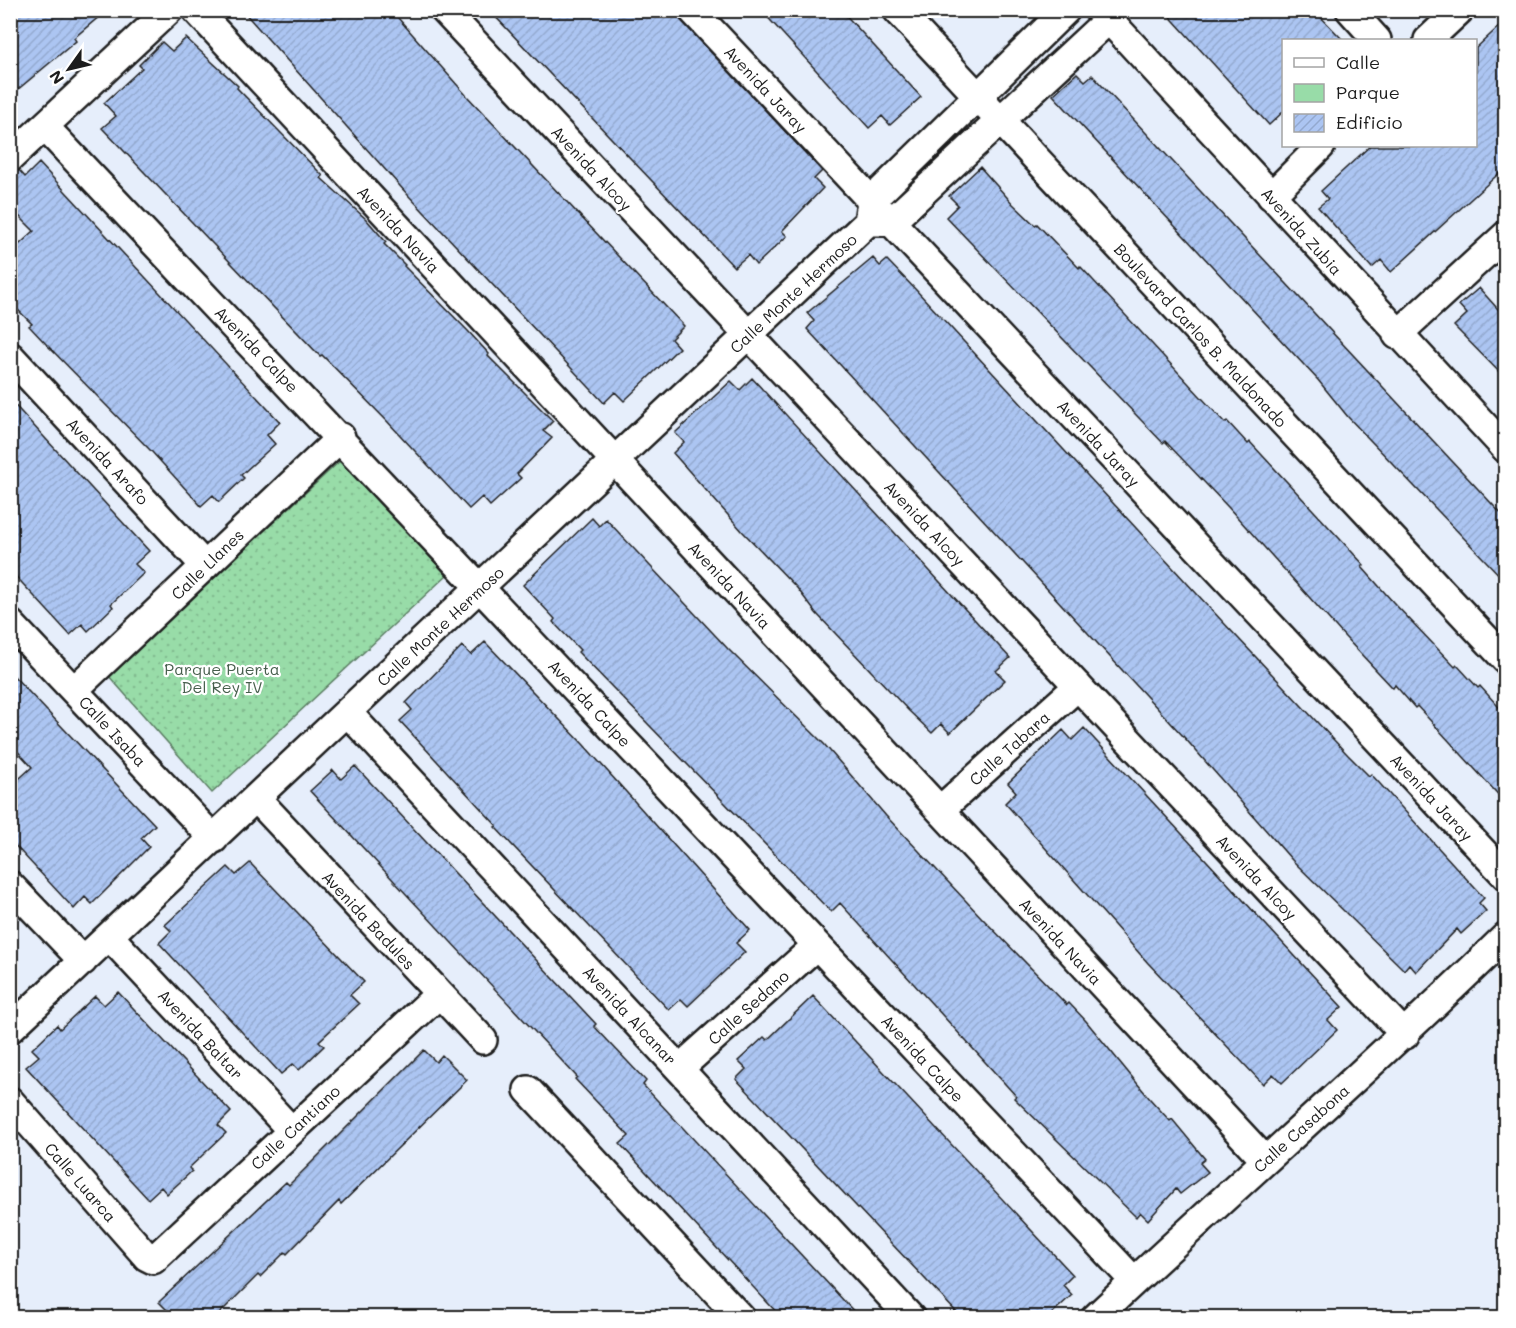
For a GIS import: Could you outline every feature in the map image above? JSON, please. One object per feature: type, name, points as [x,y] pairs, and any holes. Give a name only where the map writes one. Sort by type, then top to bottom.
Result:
[{"type":"street","points":[[10,158],[169,10]]},
{"type":"street","name":"Avenida Navia","points":[[196,10],[1265,1160]]},
{"type":"street","name":"Avenida Alcoy","points":[[444,10],[1405,1035]]},
{"type":"street","name":"Avenida Jaray","points":[[692,10],[877,215],[1506,876]]},
{"type":"street","name":"Boulevard Carlos B. Maldonado","points":[[897,10],[1506,660]]},
{"type":"street","name":"Calle Monte Hermoso","points":[[877,215],[977,96],[1066,10]]},
{"type":"street","points":[[1350,10],[1376,39]]},
{"type":"street","points":[[1429,39],[1461,10]]},
{"type":"street","name":"Calle Monte Hermoso","points":[[10,1029],[111,937],[877,215],[1000,120],[1106,14]]},
{"type":"street","name":"Avenida Zubia","points":[[1106,14],[1397,335],[1506,449]]},
{"type":"street","name":"Avenida Calpe","points":[[45,127],[341,437],[1134,1281]]},
{"type":"street","points":[[1270,196],[1321,147]]},
{"type":"street","points":[[1397,335],[1506,235]]},
{"type":"street","name":"Avenida Arafo","points":[[10,356],[205,566]]},
{"type":"street","name":"Calle Llanes","points":[[74,690],[341,437]]},
{"type":"street","name":"Calle Isaba","points":[[10,623],[214,839]]},
{"type":"street","name":"Calle Tabara","points":[[940,810],[1078,686]]},
{"type":"street","name":"Avenida Alcanar","points":[[348,713],[910,1317]]},
{"type":"street","name":"Avenida Badules","points":[[257,799],[438,995],[483,1040]]},
{"type":"street","points":[[10,885],[83,961]]},
{"type":"street","name":"Calle Casabona","points":[[1095,1317],[1405,1035],[1506,936]]},
{"type":"street","name":"Avenida Baltar","points":[[111,937],[291,1130]]},
{"type":"street","name":"Calle Sedano","points":[[680,1068],[817,945]]},
{"type":"street","name":"Calle Cantiano","points":[[153,1260],[160,1257],[291,1130],[438,995]]},
{"type":"street","points":[[528,1090],[730,1315]]},
{"type":"street","name":"Calle Luarca","points":[[10,1101],[147,1257],[153,1260]]},
{"type":"green space","name":"Parque Puerta Del Rey IV","points":[[341,460],[447,575],[212,793],[108,675]]},
{"type":"building","points":[[10,10],[107,10],[74,38],[76,41],[10,96]]},
{"type":"building","points":[[242,10],[391,10],[466,95],[684,326],[671,339],[679,348],[624,401],[615,392],[604,403],[408,195]]},
{"type":"building","points":[[489,10],[673,10],[822,171],[814,179],[823,188],[782,231],[787,236],[756,265],[748,255],[734,267]]},
{"type":"building","points":[[761,10],[841,10],[921,97],[890,125],[882,116],[869,128]]},
{"type":"building","points":[[1164,10],[1314,10],[1342,39],[1282,39],[1282,113],[1269,125]]},
{"type":"building","points":[[1506,20],[1506,167],[1391,272],[1381,260],[1372,268],[1318,207],[1328,199],[1321,191],[1369,147],[1477,147],[1477,47]]},
{"type":"building","points":[[186,38],[238,86],[237,88],[323,176],[321,178],[366,219],[404,266],[468,331],[489,354],[488,356],[553,421],[543,431],[552,438],[517,474],[521,478],[490,506],[482,497],[469,509],[386,420],[322,355],[320,356],[102,128],[116,116],[104,103],[142,68],[139,65],[162,42],[172,51]]},
{"type":"building","points":[[1077,73],[1085,81],[1092,75],[1506,519],[1506,582],[1348,417],[1318,380],[1053,95]]},
{"type":"building","points":[[39,163],[280,422],[267,435],[275,444],[241,475],[244,478],[219,502],[213,495],[201,506],[152,452],[29,326],[32,324],[10,302],[10,253],[34,231],[10,207],[10,173],[19,170],[25,177]]},
{"type":"building","points":[[980,167],[1013,204],[1035,225],[1037,224],[1079,268],[1080,266],[1225,423],[1227,421],[1248,444],[1250,442],[1364,565],[1362,567],[1393,602],[1455,667],[1457,665],[1478,688],[1480,686],[1506,715],[1506,803],[1417,706],[1415,708],[1395,685],[1393,688],[1165,441],[1163,443],[946,217],[958,205],[949,196]]},
{"type":"building","points":[[873,258],[880,266],[887,260],[916,290],[1222,621],[1348,755],[1369,776],[1371,774],[1484,898],[1479,903],[1486,911],[1461,934],[1457,929],[1416,972],[1409,964],[1404,970],[1292,860],[1183,736],[807,329],[814,321],[807,313]]},
{"type":"building","points":[[1479,288],[1506,318],[1506,379],[1454,326],[1467,314],[1459,305]]},
{"type":"building","points":[[752,378],[1010,658],[996,671],[1005,680],[950,733],[941,724],[932,733],[908,710],[816,613],[797,588],[743,532],[673,453],[684,442],[675,433],[731,381],[740,390]]},
{"type":"building","points":[[10,400],[149,551],[135,564],[144,573],[111,604],[113,607],[88,631],[82,624],[70,635],[10,570]]},
{"type":"building","points":[[592,518],[599,526],[606,519],[728,649],[824,744],[886,816],[982,918],[1067,1005],[1069,1003],[1086,1021],[1150,1099],[1170,1121],[1172,1119],[1205,1159],[1200,1163],[1208,1172],[1180,1194],[1176,1189],[1148,1220],[1140,1212],[1136,1217],[1014,1098],[1016,1096],[840,903],[831,912],[578,652],[580,650],[553,622],[555,619],[523,585]]},
{"type":"building","points":[[485,642],[583,744],[750,930],[736,943],[745,952],[688,1006],[681,999],[669,1010],[495,827],[497,826],[400,721],[412,710],[406,703],[462,646],[471,655]]},
{"type":"building","points":[[10,672],[155,825],[141,838],[149,847],[92,904],[85,897],[74,909],[10,840],[10,787],[32,767],[10,743]]},
{"type":"building","points":[[1084,728],[1342,1007],[1328,1020],[1337,1030],[1282,1083],[1273,1074],[1263,1084],[1148,963],[1005,803],[1016,792],[1008,783],[1063,730],[1072,740]]},
{"type":"building","points":[[355,766],[596,1024],[594,1026],[646,1081],[643,1085],[859,1317],[781,1317],[620,1144],[629,1136],[575,1079],[577,1077],[310,791],[333,770],[341,779]]},
{"type":"building","points":[[250,863],[364,982],[350,995],[359,1004],[319,1041],[324,1046],[299,1070],[293,1064],[281,1074],[159,943],[171,931],[165,925],[228,867],[236,875]]},
{"type":"building","points":[[118,992],[231,1112],[218,1125],[226,1133],[189,1168],[192,1171],[167,1194],[161,1187],[148,1199],[26,1067],[39,1056],[32,1049],[57,1025],[60,1029],[95,996],[104,1005]]},
{"type":"building","points":[[813,996],[1073,1275],[1063,1285],[1072,1295],[1048,1317],[961,1317],[736,1079],[746,1069],[738,1061],[764,1037],[767,1040]]},
{"type":"building","points":[[424,1050],[436,1062],[442,1055],[467,1080],[341,1204],[339,1201],[287,1254],[285,1252],[260,1277],[258,1275],[216,1317],[174,1317],[159,1302],[286,1182],[289,1185]]}]
